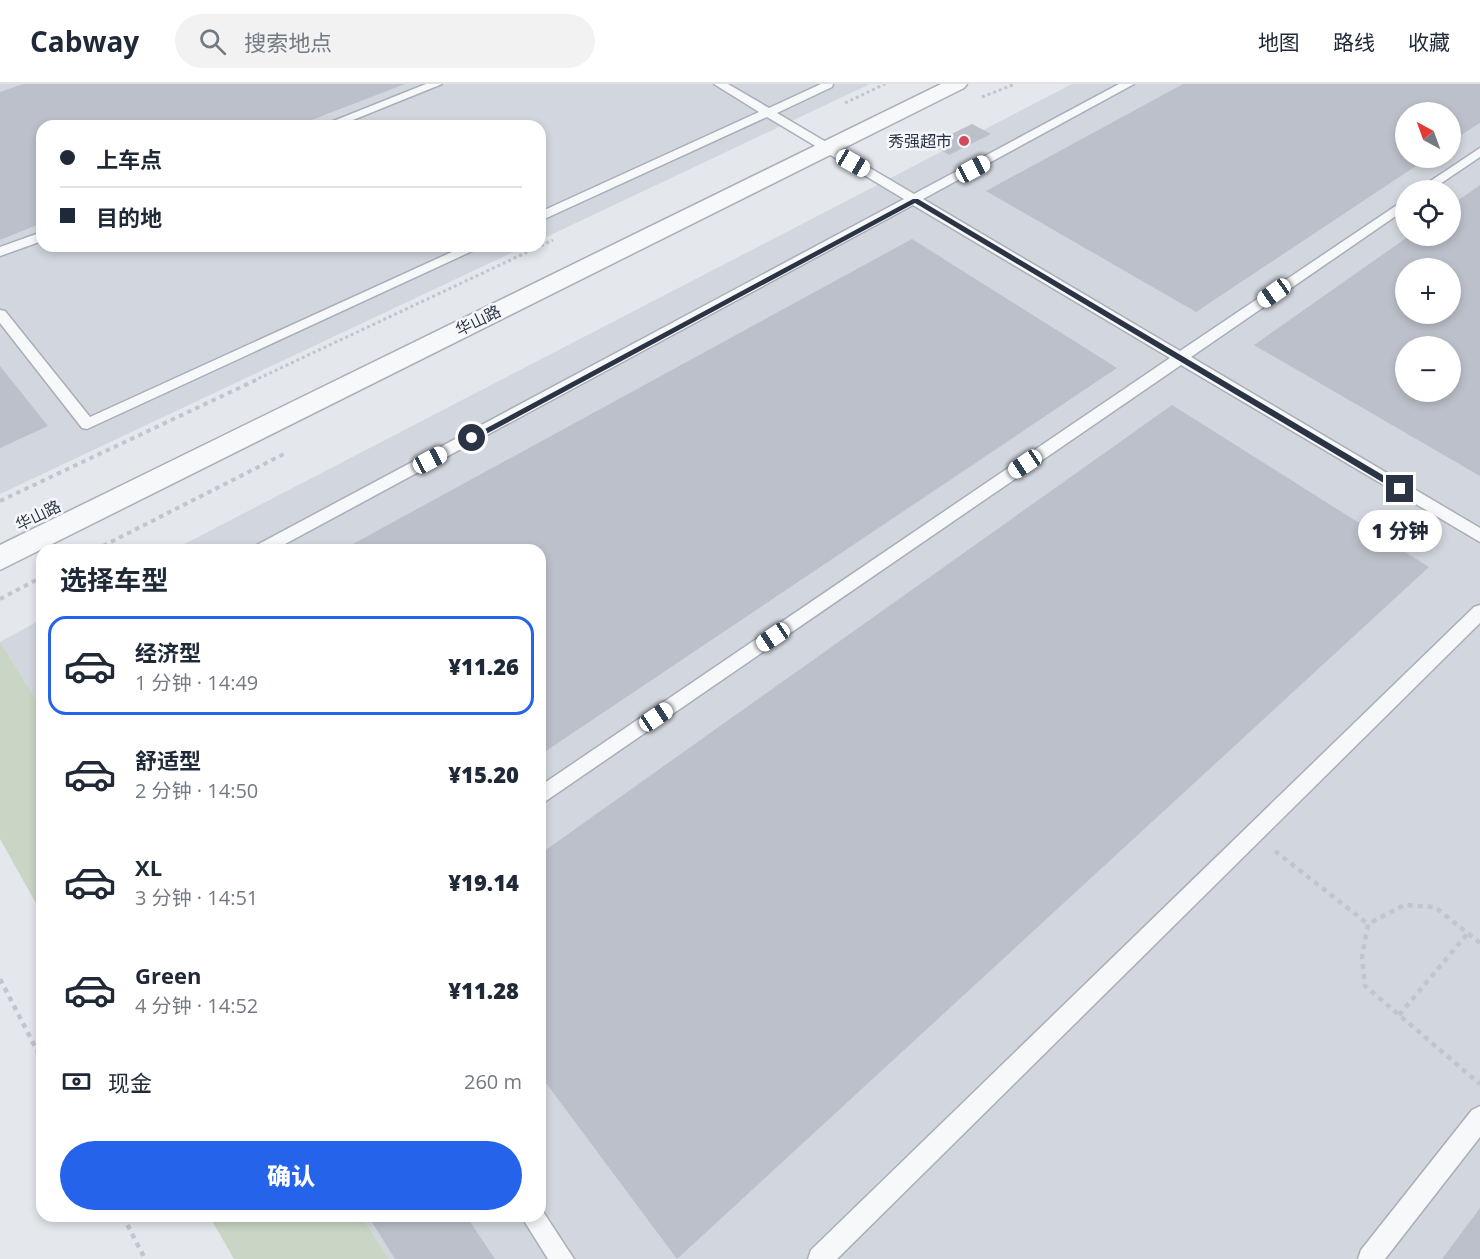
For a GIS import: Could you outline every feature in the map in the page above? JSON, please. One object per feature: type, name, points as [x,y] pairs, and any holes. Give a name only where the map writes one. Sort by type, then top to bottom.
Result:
[{"type":"street","name":"华山路","points":[[0,558],[816,141],[917,84]]},
{"type":"street","name":"华山路","points":[[0,534],[816,141],[957,84]]},
{"type":"lane","points":[[343,120],[436,84]]},
{"type":"lane","points":[[720,84],[1480,536]]},
{"type":"lane","points":[[272,544],[1128,84]]},
{"type":"lane","points":[[546,214],[828,85]]},
{"type":"lane","points":[[1439,180],[1480,152]]},
{"type":"lane","points":[[546,793],[1395,211]]},
{"type":"lane","points":[[0,252],[36,238]]},
{"type":"lane","points":[[0,314],[87,424],[463,252]]},
{"type":"lane","points":[[820,1259],[1480,612]]},
{"type":"lane","points":[[1370,1259],[1480,1118]]},
{"type":"lane","points":[[537,1222],[562,1259]]},
{"type":"path","points":[[844,103],[885,84]]},
{"type":"path","points":[[546,243],[557,238]]},
{"type":"path","points":[[0,501],[527,252]]},
{"type":"path","points":[[0,599],[36,581]]},
{"type":"path","points":[[1253,834],[1368,924]]},
{"type":"path","points":[[1368,924],[1404,905],[1435,907],[1480,943]]},
{"type":"path","points":[[1368,924],[1362,957],[1365,986],[1480,1084]]},
{"type":"path","points":[[1399,1015],[1468,933]]},
{"type":"path","points":[[0,979],[36,1048]]},
{"type":"path","points":[[126,1222],[145,1259]]},
{"type":"shaded area","points":[[0,84],[870,84],[546,237],[546,120],[36,120],[36,252],[513,252],[0,494]]},
{"type":"shaded area","points":[[1072,84],[1480,84],[1480,1259],[389,1259],[365,1222],[546,1222],[546,544],[185,544]]},
{"type":"shaded area","points":[[36,622],[36,699],[0,642]]},
{"type":"green space","points":[[0,642],[36,699],[36,903],[0,839]]},
{"type":"green space","points":[[213,1222],[365,1222],[389,1259],[234,1259]]},
{"type":"building","points":[[23,84],[405,84],[312,120],[36,120],[36,225],[0,240],[0,92]]},
{"type":"building","points":[[1183,84],[1480,84],[1480,123],[1461,135],[1461,102],[1395,102],[1395,168],[1413,168],[1196,312],[986,191]]},
{"type":"building","points":[[972,124],[991,134],[949,155],[931,144]]},
{"type":"building","points":[[1480,185],[1480,476],[1254,345],[1395,246],[1461,246],[1461,198]]},
{"type":"building","points":[[912,239],[1117,368],[546,751],[546,544],[353,544]]},
{"type":"building","points":[[0,366],[48,426],[0,448]]},
{"type":"building","points":[[1172,405],[1429,567],[677,1259],[546,1083],[546,850]]},
{"type":"building","points":[[1480,1208],[1480,1259],[1442,1259]]},
{"type":"building","points":[[372,1222],[470,1222],[495,1259],[395,1259]]},
{"type":"place","name":"秀强超市","points":[[964,141]]},
{"type":"route","points":[[472,438],[915,200],[1400,489]]}]
